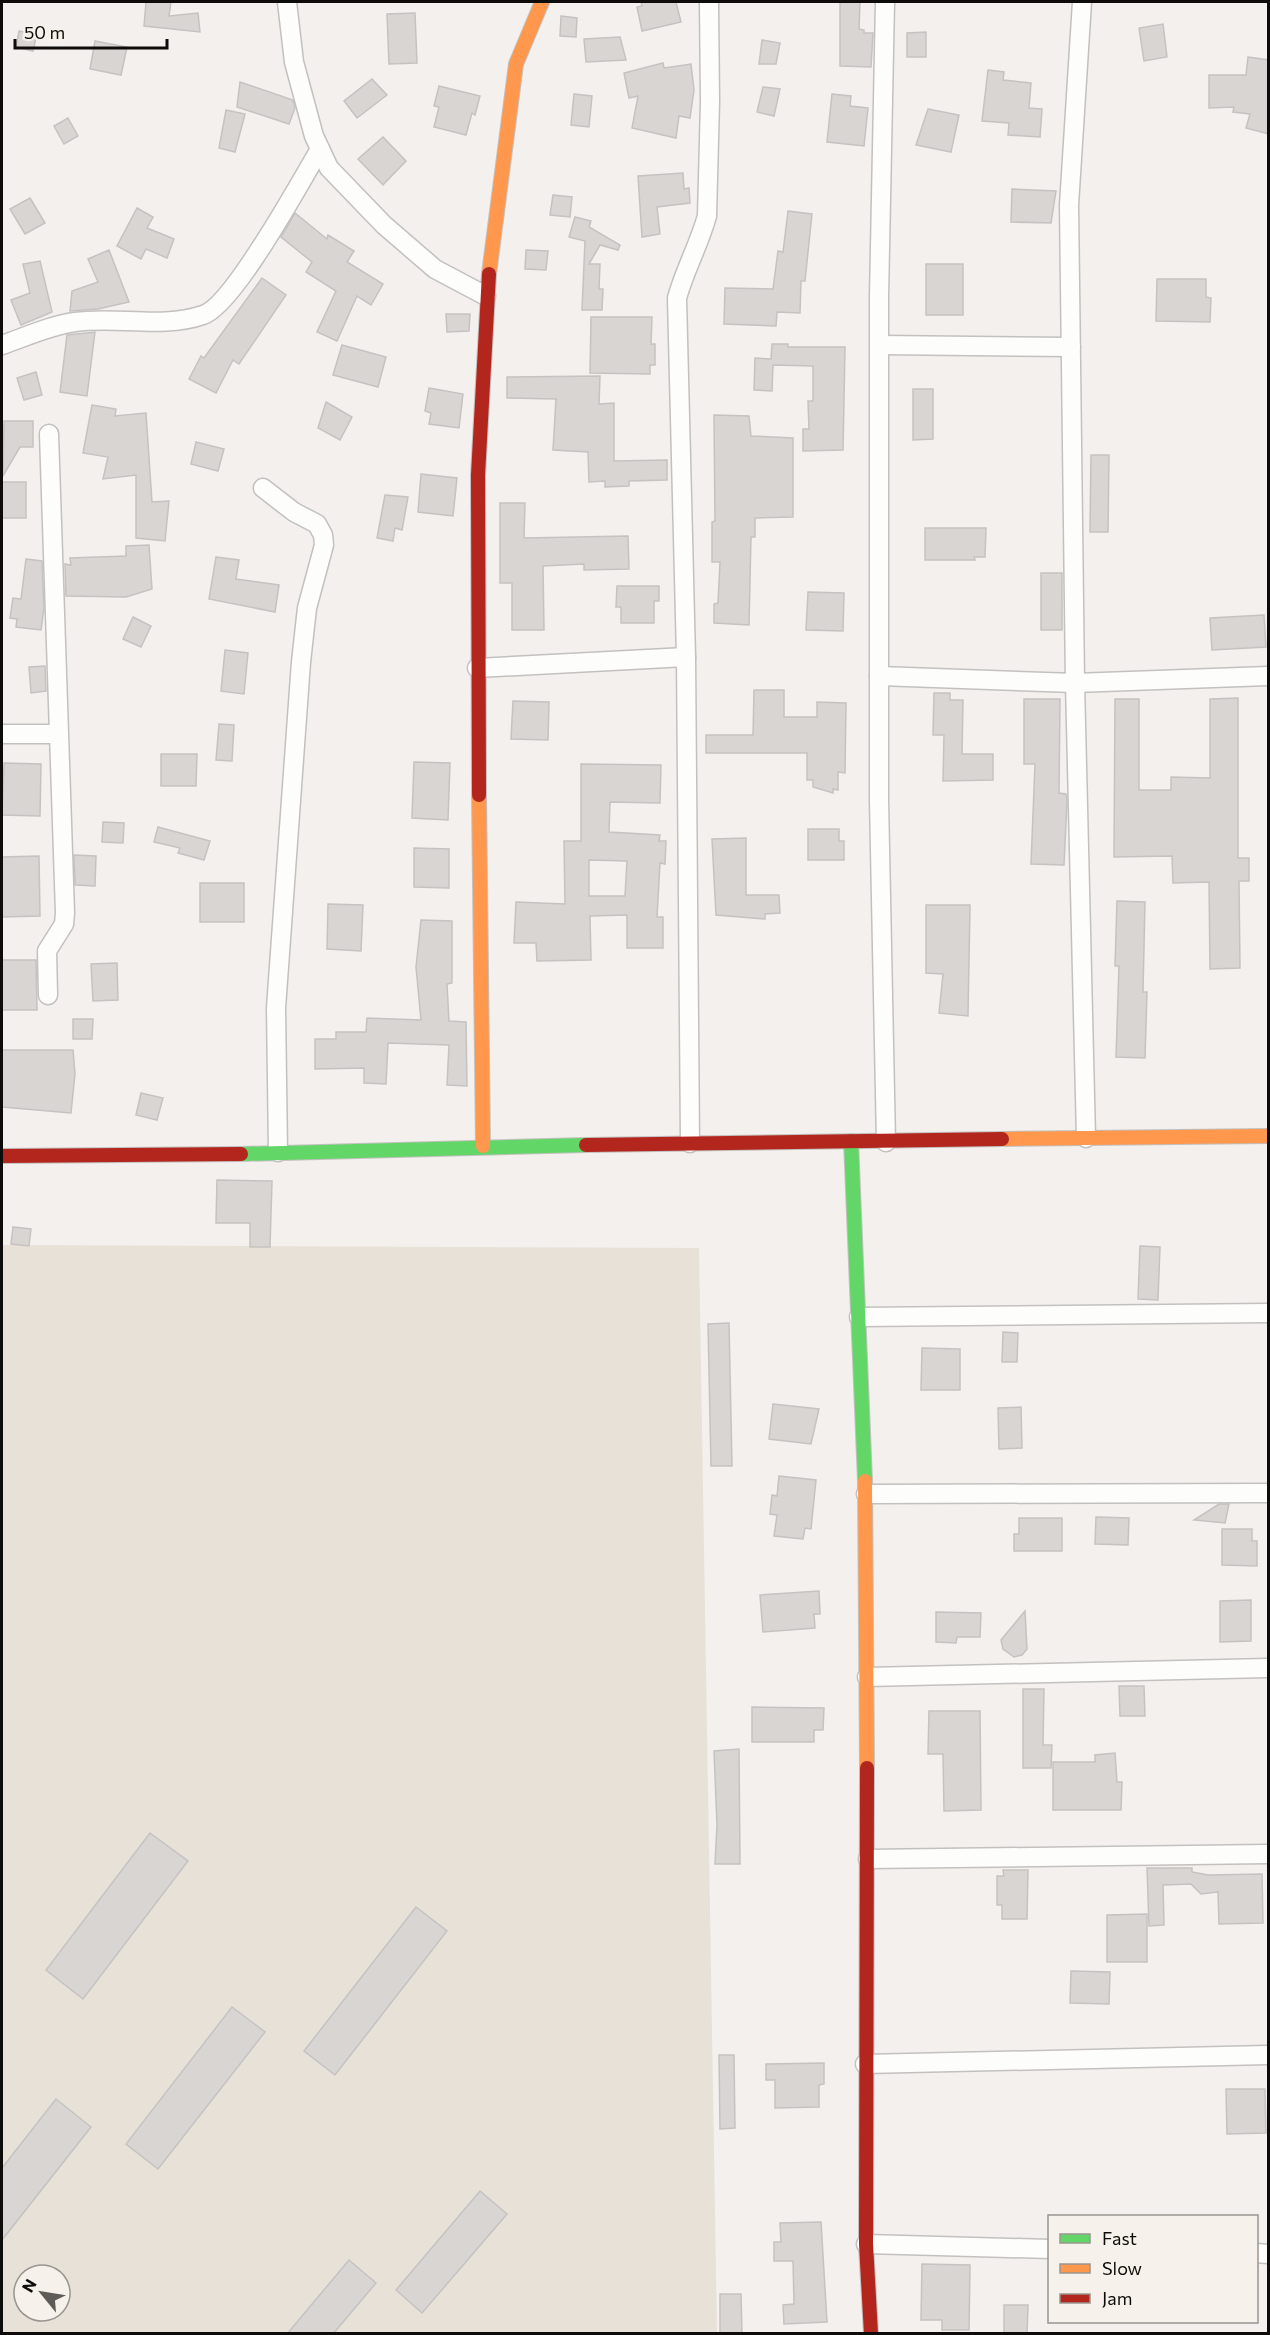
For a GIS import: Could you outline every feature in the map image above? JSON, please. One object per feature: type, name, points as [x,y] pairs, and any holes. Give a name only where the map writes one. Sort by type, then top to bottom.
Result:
[{"type":"street","points":[[287,2],[294,62],[314,136],[329,168],[409,247],[435,269],[486,296]]},
{"type":"street","points":[[483,1146],[477,668],[478,475],[486,296],[516,64],[542,2]]},
{"type":"street","points":[[690,1143],[686,657],[677,298],[685,269],[702,234],[706,216],[710,102],[709,2]]},
{"type":"street","points":[[885,2],[879,297],[881,345],[879,800],[886,1142]]},
{"type":"street","points":[[1082,2],[1069,205],[1075,683],[1086,1138]]},
{"type":"street","points":[[2,345],[74,322],[173,320],[203,315],[216,308],[260,249],[320,149]]},
{"type":"street","points":[[881,345],[1071,347]]},
{"type":"street","points":[[48,995],[47,951],[64,924],[65,913],[57,734],[49,434]]},
{"type":"street","points":[[263,488],[294,512],[317,524],[324,545],[307,608],[301,662],[276,1008],[278,1152]]},
{"type":"street","points":[[477,668],[686,657]]},
{"type":"street","points":[[879,676],[1075,683],[1269,676]]},
{"type":"street","points":[[2,734],[57,734]]},
{"type":"street","points":[[2,1156],[483,1146],[1269,1136]]},
{"type":"street","points":[[851,1141],[866,1494],[868,1859],[865,2064],[866,2244],[871,2334]]},
{"type":"street","points":[[859,1317],[1269,1313]]},
{"type":"street","points":[[866,1494],[1269,1493]]},
{"type":"street","points":[[867,1677],[1269,1668]]},
{"type":"street","points":[[868,1859],[1269,1854]]},
{"type":"street","points":[[865,2064],[1269,2055]]},
{"type":"street","points":[[866,2244],[1048,2248]]},
{"type":"shaded area","points":[[2,1245],[699,1248],[717,2333],[2,2334]]},
{"type":"building","points":[[146,2],[171,2],[169,16],[198,13],[200,32],[144,26]]},
{"type":"building","points":[[641,2],[676,2],[681,22],[642,31],[637,7],[642,6]]},
{"type":"building","points":[[840,2],[860,2],[859,29],[864,30],[864,33],[873,33],[871,67],[840,66]]},
{"type":"building","points":[[415,13],[417,63],[389,64],[387,14]]},
{"type":"building","points":[[561,16],[577,18],[576,37],[560,36]]},
{"type":"building","points":[[1163,24],[1167,57],[1144,61],[1139,28]]},
{"type":"building","points":[[19,31],[37,34],[33,51],[16,47]]},
{"type":"building","points":[[926,32],[926,57],[907,57],[907,33]]},
{"type":"building","points":[[620,37],[626,60],[586,62],[584,39]]},
{"type":"building","points":[[762,40],[780,43],[776,64],[759,64]]},
{"type":"building","points":[[95,41],[127,47],[121,75],[90,69]]},
{"type":"building","points":[[1248,57],[1269,60],[1269,134],[1246,128],[1250,114],[1233,112],[1234,107],[1209,108],[1209,75],[1246,75]]},
{"type":"building","points":[[663,63],[664,68],[691,64],[694,90],[690,118],[679,116],[676,138],[632,128],[638,96],[629,98],[624,73]]},
{"type":"building","points":[[988,70],[1004,72],[1003,80],[1031,83],[1029,108],[1042,109],[1040,137],[1008,135],[1009,123],[982,121]]},
{"type":"building","points":[[372,79],[387,95],[357,118],[344,101]]},
{"type":"building","points":[[240,82],[293,100],[295,108],[289,124],[237,107]]},
{"type":"building","points":[[439,86],[480,96],[466,135],[434,127],[439,107],[434,106]]},
{"type":"building","points":[[763,87],[780,89],[774,116],[757,112]]},
{"type":"building","points":[[574,94],[592,96],[589,127],[571,125]]},
{"type":"building","points":[[832,94],[851,96],[850,106],[868,108],[864,146],[827,142]]},
{"type":"building","points":[[928,109],[959,115],[951,152],[916,145]]},
{"type":"building","points":[[226,110],[245,114],[235,152],[219,148]]},
{"type":"building","points":[[68,118],[78,136],[64,144],[54,126]]},
{"type":"building","points":[[383,137],[406,161],[383,185],[358,159]]},
{"type":"building","points":[[683,173],[684,189],[689,188],[690,203],[657,207],[660,234],[642,237],[638,176]]},
{"type":"building","points":[[1012,189],[1056,191],[1051,223],[1011,222]]},
{"type":"building","points":[[553,195],[572,197],[570,217],[550,215]]},
{"type":"building","points":[[30,198],[45,223],[25,234],[10,209]]},
{"type":"building","points":[[137,208],[153,217],[147,228],[174,239],[167,258],[146,249],[141,259],[117,246]]},
{"type":"building","points":[[788,211],[812,214],[805,281],[801,281],[800,313],[777,312],[776,326],[724,324],[725,288],[773,289],[778,251],[783,252]]},
{"type":"building","points":[[295,213],[327,239],[328,235],[354,251],[347,262],[383,284],[371,305],[357,296],[337,341],[317,332],[336,291],[306,272],[312,262],[281,237]]},
{"type":"building","points":[[575,217],[591,221],[589,227],[620,245],[618,250],[600,245],[589,264],[600,264],[599,289],[603,289],[602,310],[582,310],[585,241],[569,237]]},
{"type":"building","points":[[109,250],[129,302],[98,309],[70,311],[72,291],[98,282],[88,259]]},
{"type":"building","points":[[526,250],[548,251],[546,270],[525,269]]},
{"type":"building","points":[[40,261],[52,312],[21,325],[11,300],[30,293],[23,264]]},
{"type":"building","points":[[926,264],[963,264],[963,315],[926,315]]},
{"type":"building","points":[[262,278],[286,295],[239,364],[233,360],[216,393],[189,379],[201,356],[204,358]]},
{"type":"building","points":[[1157,279],[1206,279],[1206,297],[1211,298],[1210,322],[1156,321]]},
{"type":"building","points":[[446,314],[470,314],[469,331],[447,332]]},
{"type":"building","points":[[591,317],[652,317],[651,344],[655,344],[655,365],[650,365],[650,374],[590,373]]},
{"type":"building","points":[[95,332],[87,396],[60,392],[67,335]]},
{"type":"building","points":[[772,344],[788,344],[788,347],[845,347],[843,450],[803,451],[803,429],[809,429],[808,401],[813,401],[813,366],[773,365],[772,391],[754,390],[755,358],[771,359]]},
{"type":"building","points":[[342,345],[386,357],[378,387],[333,375]]},
{"type":"building","points":[[36,372],[42,395],[24,400],[17,378]]},
{"type":"building","points":[[600,376],[599,404],[614,403],[614,461],[667,460],[667,480],[629,481],[629,486],[605,487],[605,481],[589,482],[588,452],[553,450],[556,399],[507,398],[507,377]]},
{"type":"building","points":[[429,388],[463,394],[459,428],[429,424],[431,413],[425,411]]},
{"type":"building","points":[[913,389],[933,389],[933,439],[913,440]]},
{"type":"building","points":[[326,402],[352,417],[340,440],[318,428]]},
{"type":"building","points":[[92,405],[116,409],[115,416],[146,413],[152,502],[169,501],[165,541],[136,538],[136,475],[103,479],[108,457],[83,453]]},
{"type":"building","points":[[714,415],[749,416],[751,436],[793,438],[793,517],[755,518],[755,537],[751,537],[749,625],[714,623],[714,604],[718,603],[720,562],[712,562],[712,522],[715,521]]},
{"type":"building","points":[[4,421],[33,421],[33,447],[20,447],[3,476]]},
{"type":"building","points":[[196,442],[224,449],[218,471],[191,464]]},
{"type":"building","points":[[1091,455],[1109,455],[1108,532],[1090,532]]},
{"type":"building","points":[[421,474],[457,478],[453,516],[418,512]]},
{"type":"building","points":[[2,482],[26,482],[26,518],[2,518]]},
{"type":"building","points":[[385,495],[408,497],[402,530],[395,528],[393,541],[377,538]]},
{"type":"building","points":[[500,503],[525,503],[524,538],[628,536],[629,569],[584,570],[584,564],[543,566],[544,630],[512,630],[512,583],[500,583]]},
{"type":"building","points":[[925,528],[986,528],[985,557],[974,557],[975,560],[925,560]]},
{"type":"building","points":[[149,545],[152,589],[126,597],[66,596],[65,564],[71,565],[70,558],[126,556],[126,546]]},
{"type":"building","points":[[216,557],[239,560],[236,579],[279,585],[275,612],[209,599]]},
{"type":"building","points":[[26,559],[42,561],[44,608],[41,630],[16,627],[17,619],[10,618],[13,598],[21,599]]},
{"type":"building","points":[[1041,573],[1062,573],[1062,630],[1041,630]]},
{"type":"building","points":[[617,586],[659,586],[659,601],[654,601],[654,623],[621,623],[621,607],[616,607]]},
{"type":"building","points":[[808,592],[844,593],[843,631],[806,630]]},
{"type":"building","points":[[1264,615],[1266,647],[1212,650],[1210,618]]},
{"type":"building","points":[[133,617],[151,626],[141,647],[123,639]]},
{"type":"building","points":[[225,650],[248,653],[244,694],[221,691]]},
{"type":"building","points":[[45,666],[46,691],[31,693],[29,667]]},
{"type":"building","points":[[754,690],[784,690],[784,717],[817,717],[817,702],[846,703],[845,773],[838,772],[838,790],[833,789],[833,793],[813,787],[813,780],[807,780],[807,753],[706,753],[706,735],[753,735]]},
{"type":"building","points":[[934,693],[950,693],[950,700],[963,700],[962,754],[993,754],[993,780],[943,781],[944,735],[933,735]]},
{"type":"building","points":[[1238,698],[1238,858],[1249,858],[1249,881],[1239,881],[1240,968],[1210,969],[1209,882],[1173,883],[1172,856],[1114,857],[1115,699],[1139,699],[1139,790],[1171,790],[1171,777],[1210,778],[1210,699]]},
{"type":"building","points":[[1024,699],[1060,699],[1059,793],[1066,794],[1067,801],[1064,865],[1031,864],[1035,764],[1024,764]]},
{"type":"building","points":[[513,701],[549,702],[548,740],[511,739]]},
{"type":"building","points":[[219,724],[234,725],[232,761],[216,760]]},
{"type":"building","points":[[161,754],[197,754],[196,786],[161,786]]},
{"type":"building","points":[[414,762],[450,763],[448,820],[412,818]]},
{"type":"building","points":[[4,763],[41,764],[40,816],[2,815]]},
{"type":"building","points":[[581,764],[661,765],[660,803],[610,802],[609,832],[660,835],[659,841],[666,841],[665,864],[660,863],[657,917],[663,917],[663,948],[627,948],[627,915],[590,916],[591,960],[537,961],[536,943],[514,943],[516,902],[565,904],[564,841],[581,841]],"holes":[[[589,860],[627,861],[625,896],[589,896]]]},
{"type":"building","points":[[103,822],[124,823],[123,843],[102,842]]},
{"type":"building","points":[[158,827],[210,841],[204,860],[178,853],[180,848],[154,842]]},
{"type":"building","points":[[808,829],[839,829],[839,841],[844,841],[844,860],[808,860]]},
{"type":"building","points":[[746,838],[746,895],[779,895],[780,913],[765,914],[765,919],[716,915],[712,839]]},
{"type":"building","points":[[414,848],[449,849],[449,888],[414,887]]},
{"type":"building","points":[[74,855],[96,856],[95,886],[75,885]]},
{"type":"building","points":[[39,856],[40,916],[2,917],[2,857]]},
{"type":"building","points":[[200,883],[244,883],[244,922],[200,922]]},
{"type":"building","points":[[1117,901],[1145,902],[1143,992],[1147,992],[1145,1058],[1116,1057],[1119,966],[1115,966]]},
{"type":"building","points":[[328,904],[363,905],[361,951],[327,949]]},
{"type":"building","points":[[926,905],[970,905],[968,1016],[939,1013],[943,974],[926,973]]},
{"type":"building","points":[[421,920],[452,921],[452,983],[447,984],[449,1021],[466,1022],[467,1086],[447,1085],[449,1045],[388,1043],[386,1084],[364,1083],[364,1068],[315,1069],[315,1039],[336,1039],[336,1032],[366,1032],[367,1018],[421,1020],[416,967]]},
{"type":"building","points":[[2,960],[36,960],[37,1010],[2,1010]]},
{"type":"building","points":[[117,963],[118,1000],[93,1001],[91,964]]},
{"type":"building","points":[[73,1019],[93,1019],[92,1039],[73,1039]]},
{"type":"building","points":[[2,1050],[73,1050],[75,1074],[71,1113],[2,1107]]},
{"type":"building","points":[[141,1093],[163,1098],[157,1120],[136,1115]]},
{"type":"building","points":[[217,1180],[272,1181],[270,1247],[250,1247],[250,1223],[216,1223]]},
{"type":"building","points":[[13,1227],[31,1229],[29,1246],[11,1244]]},
{"type":"building","points":[[1140,1246],[1160,1247],[1158,1300],[1138,1299]]},
{"type":"building","points":[[729,1323],[732,1466],[711,1466],[708,1324]]},
{"type":"building","points":[[1003,1332],[1018,1333],[1017,1362],[1002,1362]]},
{"type":"building","points":[[922,1348],[960,1349],[960,1390],[921,1390]]},
{"type":"building","points":[[773,1404],[819,1409],[811,1444],[769,1439]]},
{"type":"building","points":[[1021,1407],[1022,1448],[999,1449],[998,1408]]},
{"type":"building","points":[[779,1476],[816,1480],[811,1529],[805,1528],[803,1539],[774,1536],[777,1515],[770,1514],[772,1495],[777,1496]]},
{"type":"building","points":[[1219,1504],[1229,1504],[1225,1523],[1194,1520]]},
{"type":"building","points":[[1096,1517],[1129,1518],[1128,1545],[1095,1544]]},
{"type":"building","points":[[1019,1518],[1062,1518],[1062,1551],[1014,1551],[1014,1534],[1019,1534]]},
{"type":"building","points":[[1222,1529],[1252,1529],[1252,1541],[1257,1541],[1257,1566],[1222,1565]]},
{"type":"building","points":[[819,1591],[820,1614],[814,1614],[815,1628],[763,1632],[760,1595]]},
{"type":"building","points":[[1251,1600],[1251,1641],[1220,1642],[1220,1601]]},
{"type":"building","points":[[1025,1611],[1027,1649],[1022,1655],[1014,1657],[1003,1649],[1001,1640]]},
{"type":"building","points":[[936,1612],[981,1613],[980,1637],[957,1637],[956,1643],[936,1642]]},
{"type":"building","points":[[1119,1686],[1144,1686],[1145,1716],[1120,1716]]},
{"type":"building","points":[[1023,1689],[1044,1689],[1043,1745],[1052,1745],[1051,1768],[1023,1768]]},
{"type":"building","points":[[752,1707],[824,1708],[823,1730],[814,1730],[814,1742],[752,1742]]},
{"type":"building","points":[[929,1711],[980,1711],[981,1810],[944,1811],[943,1754],[928,1754]]},
{"type":"building","points":[[739,1749],[740,1864],[715,1864],[717,1825],[714,1751]]},
{"type":"building","points":[[1115,1753],[1117,1782],[1122,1782],[1121,1810],[1053,1810],[1053,1762],[1095,1762],[1095,1755]]},
{"type":"building","points":[[150,1833],[188,1861],[83,1999],[46,1970]]},
{"type":"building","points":[[1147,1868],[1192,1868],[1192,1872],[1208,1875],[1262,1874],[1263,1923],[1219,1924],[1218,1892],[1201,1894],[1191,1884],[1163,1885],[1164,1925],[1149,1926]]},
{"type":"building","points":[[1003,1870],[1028,1870],[1027,1919],[1002,1919],[1002,1905],[997,1905],[997,1876],[1004,1876]]},
{"type":"building","points":[[416,1907],[447,1931],[335,2075],[304,2051]]},
{"type":"building","points":[[1147,1914],[1147,1962],[1107,1962],[1107,1915]]},
{"type":"building","points":[[1071,1971],[1110,1972],[1109,2004],[1070,2003]]},
{"type":"building","points":[[232,2007],[265,2032],[158,2169],[126,2144]]},
{"type":"building","points":[[719,2055],[734,2055],[735,2128],[720,2129]]},
{"type":"building","points":[[824,2063],[824,2084],[819,2085],[819,2107],[775,2108],[775,2080],[766,2080],[766,2064]]},
{"type":"building","points":[[1226,2089],[1265,2089],[1266,2133],[1227,2134]]},
{"type":"building","points":[[56,2099],[91,2127],[2,2240],[2,2168]]},
{"type":"building","points":[[480,2191],[507,2214],[422,2313],[396,2290]]},
{"type":"building","points":[[821,2222],[827,2322],[784,2324],[783,2305],[794,2304],[793,2261],[774,2261],[774,2242],[781,2242],[780,2223]]},
{"type":"building","points":[[349,2260],[376,2283],[333,2334],[287,2334]]},
{"type":"building","points":[[922,2264],[970,2265],[969,2330],[942,2330],[942,2320],[921,2320]]},
{"type":"building","points":[[720,2294],[741,2294],[742,2334],[720,2334]]},
{"type":"building","points":[[1004,2305],[1028,2305],[1027,2334],[1004,2334]]},
{"type":"traffic: fast","points":[[851,1141],[865,1481]]},
{"type":"traffic: fast","points":[[241,1154],[586,1145]]},
{"type":"traffic: slow","points":[[489,274],[516,64],[542,2]]},
{"type":"traffic: slow","points":[[479,795],[483,1146]]},
{"type":"traffic: slow","points":[[1002,1139],[1268,1136]]},
{"type":"traffic: slow","points":[[865,1481],[867,1768]]},
{"type":"traffic: jam","points":[[479,795],[478,475],[489,274]]},
{"type":"traffic: jam","points":[[586,1145],[1002,1139]]},
{"type":"traffic: jam","points":[[2,1156],[241,1154]]},
{"type":"traffic: jam","points":[[867,1768],[866,2244],[871,2334]]}]
